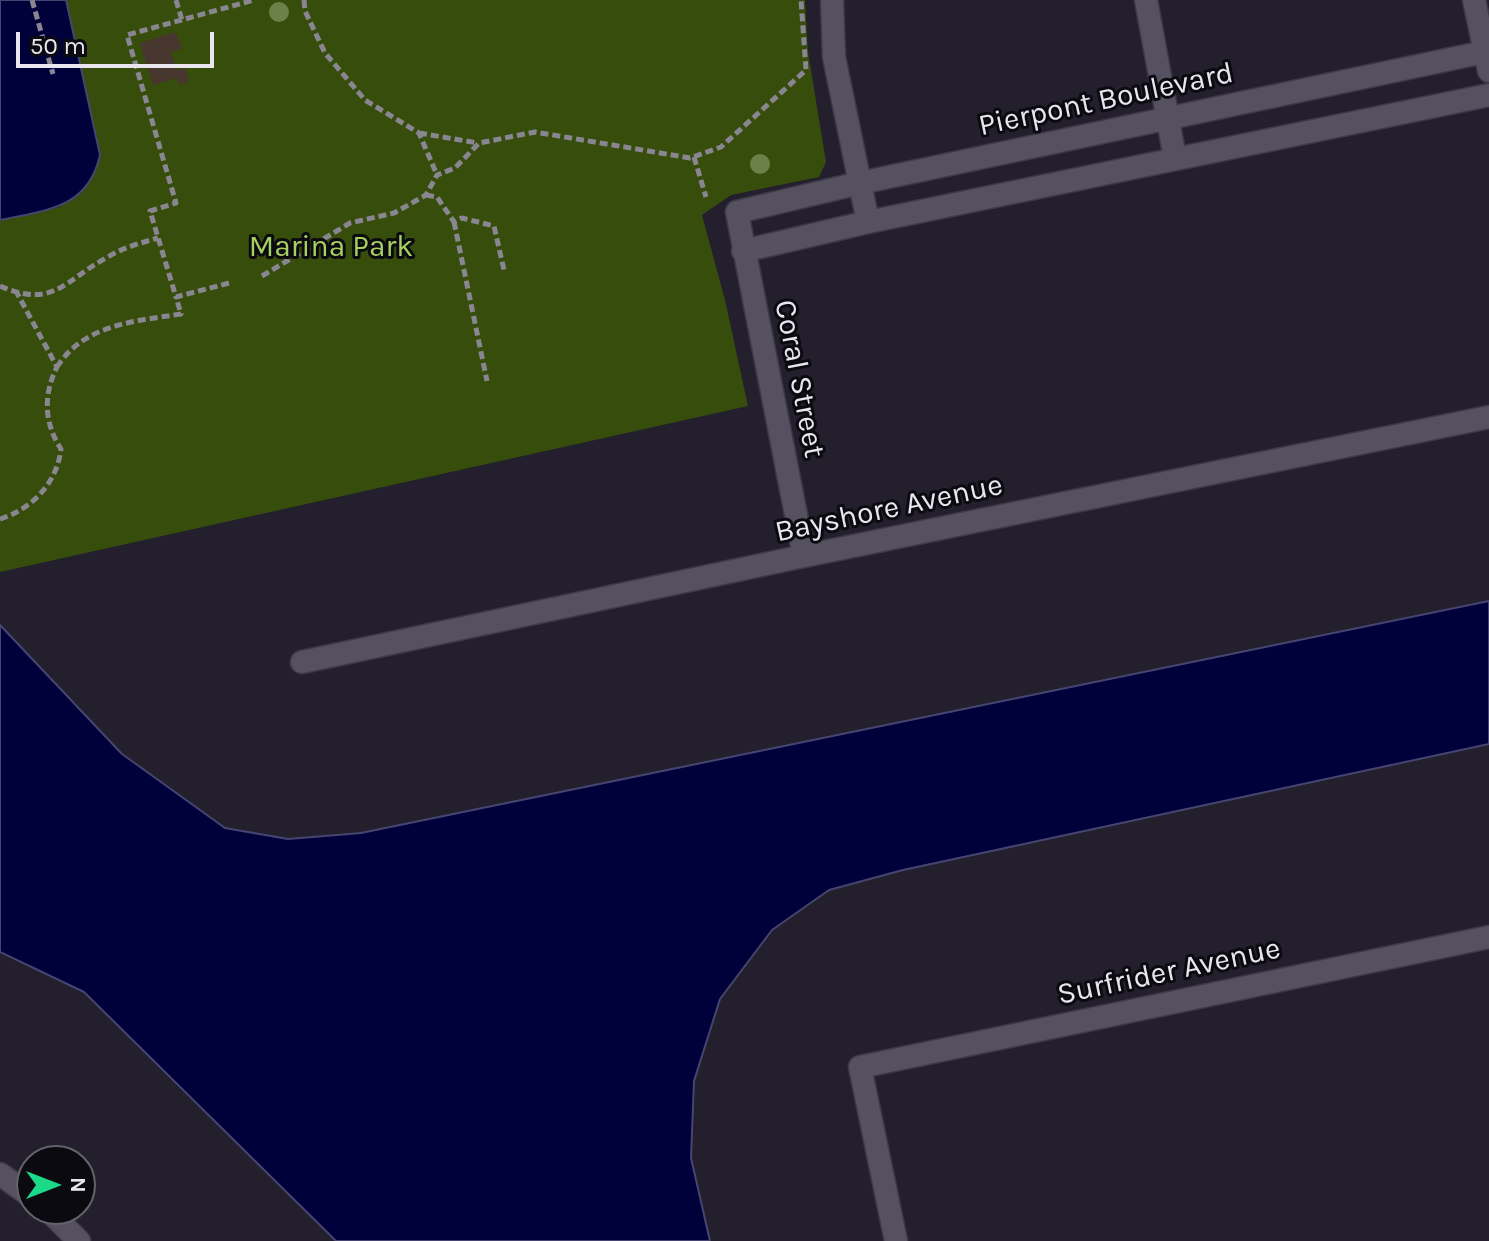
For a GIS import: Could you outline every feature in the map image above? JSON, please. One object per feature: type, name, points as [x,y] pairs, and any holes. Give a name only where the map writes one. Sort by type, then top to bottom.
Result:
[{"type":"street","points":[[832,0],[834,57],[868,222]]},
{"type":"street","points":[[1146,0],[1175,158]]},
{"type":"street","points":[[1474,0],[1488,58]]},
{"type":"street","name":"Pierpont Boulevard","points":[[737,212],[1168,117],[1488,58]]},
{"type":"street","points":[[743,251],[868,222],[1489,95]]},
{"type":"street","name":"Coral Street","points":[[737,212],[804,556]]},
{"type":"street","name":"Bayshore Avenue","points":[[302,662],[1489,417]]},
{"type":"street","name":"Surfrider Avenue","points":[[896,1241],[860,1067],[1489,937]]},
{"type":"street","points":[[63,1225],[79,1241]]},
{"type":"path","points":[[32,0],[53,74]]},
{"type":"path","points":[[176,0],[182,20]]},
{"type":"path","points":[[0,519],[39,498],[50,481],[61,449],[51,432],[47,390],[57,367],[77,344],[95,333],[129,322],[181,314],[150,211],[176,203],[127,35],[254,0]]},
{"type":"path","points":[[304,0],[305,11],[325,53],[365,100],[419,133],[479,143],[535,132],[694,157],[721,147],[806,70],[801,0]]},
{"type":"path","points":[[419,133],[437,175]]},
{"type":"path","points":[[262,276],[350,223],[394,213],[426,195],[437,175],[455,168],[479,143]]},
{"type":"path","points":[[694,157],[706,197]]},
{"type":"path","points":[[426,195],[437,197],[454,222],[487,381]]},
{"type":"path","points":[[454,222],[462,218],[494,226],[504,270]]},
{"type":"path","points":[[0,286],[22,295],[49,293],[67,286],[121,250],[158,238]]},
{"type":"path","points":[[176,297],[229,283]]},
{"type":"path","points":[[17,293],[57,367]]},
{"type":"green space","name":"Marina Park","points":[[66,0],[805,0],[808,52],[826,162],[819,177],[731,195],[702,215],[725,300],[748,406],[0,572],[0,220],[60,207],[99,155]]},
{"type":"shaded area","points":[[0,0],[66,0],[100,155],[86,187],[75,197],[49,209],[0,220]]},
{"type":"shaded area","points":[[1489,601],[1489,744],[903,870],[829,890],[772,930],[720,999],[694,1081],[691,1158],[710,1241],[336,1241],[84,992],[0,952],[0,625],[122,754],[225,828],[288,839],[361,833]]},
{"type":"building","points":[[176,32],[182,49],[171,52],[177,70],[185,68],[189,81],[179,85],[177,78],[153,85],[140,43]]}]
